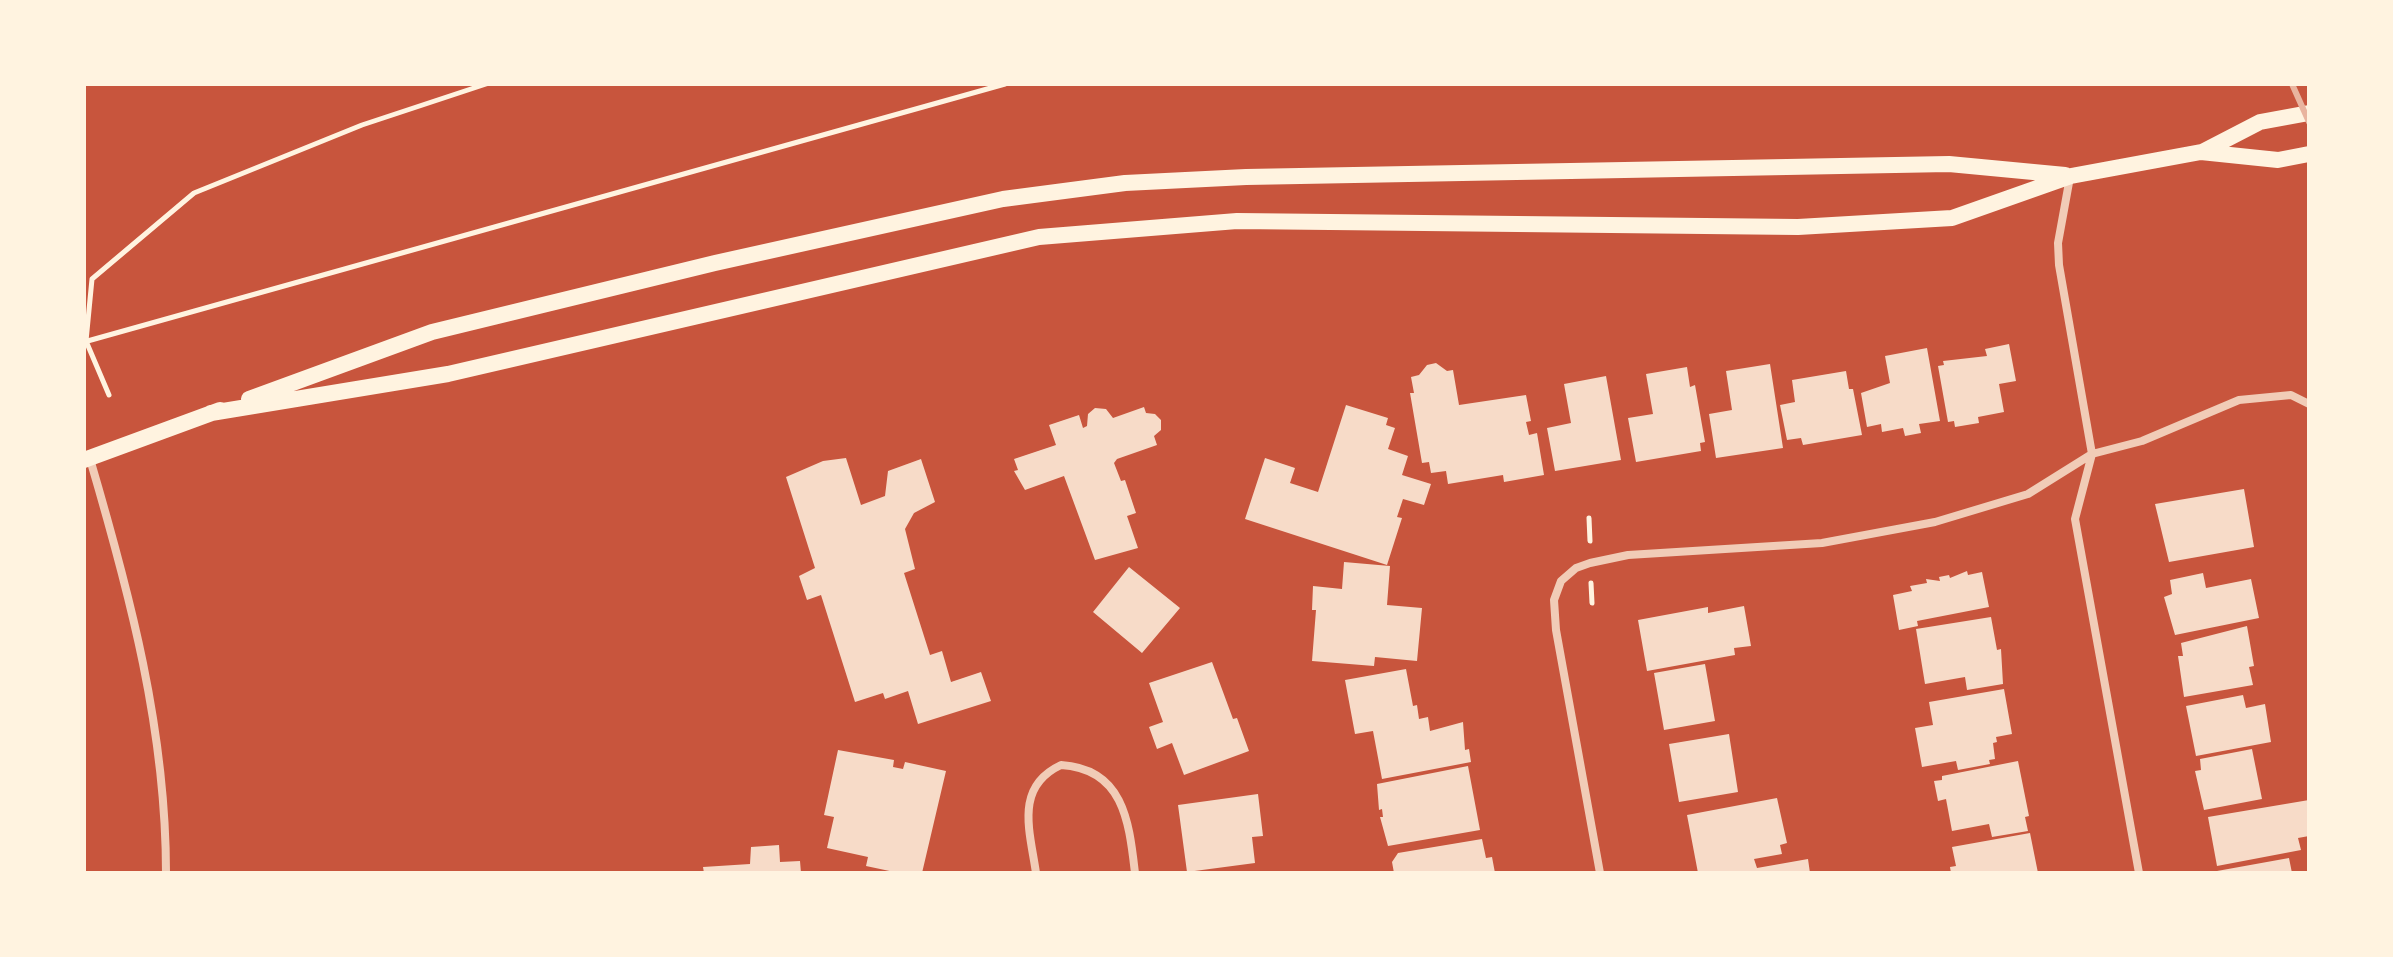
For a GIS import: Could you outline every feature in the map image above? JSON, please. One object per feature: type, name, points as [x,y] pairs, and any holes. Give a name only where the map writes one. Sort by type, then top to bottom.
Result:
[{"type":"main road","points":[[2201,152],[2260,122],[2309,113]]},
{"type":"main road","points":[[211,413],[448,374],[1039,237],[1237,221],[1798,227],[1952,218],[2071,176],[2201,152],[2278,160],[2309,154]]},
{"type":"main road","points":[[87,459],[432,332],[715,263],[1003,199],[1125,183],[1262,177],[1949,164],[2071,176]]},
{"type":"street","points":[[2071,176],[2058,243],[2059,265],[2092,454],[2075,519],[2139,873]]},
{"type":"street","points":[[1600,873],[1556,630],[1554,600],[1561,581],[1576,568],[1628,555],[1822,543],[1935,522],[2028,494],[2092,454],[2142,441],[2239,400],[2291,395],[2309,404]]},
{"type":"street","points":[[87,459],[148,675],[162,792],[166,873]]},
{"type":"street","points":[[1036,873],[1029,804],[1035,784],[1061,765],[1091,771],[1112,789],[1122,805],[1130,831],[1135,873]]},
{"type":"path","points":[[109,395],[85,341],[92,279],[194,193],[362,125],[486,84]]},
{"type":"path","points":[[85,341],[1005,84]]},
{"type":"building","points":[[2009,344],[2016,381],[1999,384],[2004,412],[1978,417],[1979,423],[1955,427],[1954,421],[1948,422],[1938,366],[1944,365],[1943,361],[1987,356],[1985,349]]},
{"type":"building","points":[[1927,348],[1940,421],[1919,424],[1921,433],[1905,436],[1903,428],[1882,432],[1881,424],[1867,427],[1861,393],[1890,383],[1885,356]]},
{"type":"building","points":[[1436,363],[1447,371],[1453,370],[1459,405],[1526,395],[1531,421],[1526,422],[1529,435],[1537,433],[1544,475],[1504,482],[1503,475],[1448,484],[1446,471],[1431,473],[1429,462],[1422,463],[1410,393],[1414,393],[1411,377],[1419,375],[1427,365]]},
{"type":"building","points":[[1770,364],[1783,448],[1716,458],[1709,414],[1732,410],[1726,371]]},
{"type":"building","points":[[1687,367],[1690,387],[1695,385],[1705,442],[1700,443],[1701,451],[1636,462],[1628,418],[1653,414],[1646,374]]},
{"type":"building","points":[[1846,371],[1849,389],[1853,389],[1862,435],[1803,445],[1801,438],[1787,440],[1780,405],[1795,402],[1792,380]]},
{"type":"building","points":[[1606,376],[1621,460],[1555,471],[1547,428],[1571,423],[1564,384]]},
{"type":"building","points":[[1346,405],[1388,418],[1386,425],[1395,428],[1388,449],[1408,456],[1402,475],[1431,484],[1424,505],[1403,499],[1397,517],[1402,518],[1387,565],[1245,519],[1265,458],[1295,468],[1290,483],[1318,492]]},
{"type":"building","points":[[1144,407],[1146,413],[1155,414],[1161,420],[1161,430],[1154,436],[1157,445],[1117,459],[1114,463],[1121,481],[1125,480],[1136,513],[1127,516],[1138,548],[1095,560],[1064,476],[1025,490],[1014,471],[1018,470],[1014,459],[1056,445],[1049,425],[1079,415],[1083,428],[1087,426],[1088,414],[1095,408],[1106,409],[1113,418]]},
{"type":"building","points":[[846,458],[861,505],[885,496],[888,471],[921,459],[935,502],[914,513],[905,529],[915,569],[904,573],[930,655],[942,651],[951,682],[981,672],[991,701],[918,724],[908,691],[885,699],[883,693],[855,702],[821,595],[807,600],[799,576],[815,568],[786,477],[823,461]]},
{"type":"building","points":[[2244,489],[2254,547],[2169,562],[2155,504]]},
{"type":"building","points":[[1344,562],[1390,566],[1387,605],[1422,608],[1417,661],[1375,657],[1374,666],[1312,661],[1316,610],[1312,610],[1313,586],[1342,589]]},
{"type":"building","points":[[1129,567],[1180,608],[1142,653],[1093,612]]},
{"type":"building","points":[[1967,571],[1968,575],[1982,572],[1989,607],[1917,621],[1918,626],[1899,630],[1893,595],[1912,591],[1910,586],[1927,583],[1926,579],[1940,581],[1939,577],[1949,575],[1950,578]]},
{"type":"building","points":[[2203,573],[2206,588],[2251,579],[2259,618],[2175,635],[2164,597],[2172,594],[2170,580]]},
{"type":"building","points":[[1744,606],[1751,646],[1734,648],[1735,655],[1647,671],[1638,620],[1708,607],[1708,613]]},
{"type":"building","points":[[1991,617],[1997,650],[2001,649],[2003,684],[1967,690],[1965,677],[1925,684],[1916,629]]},
{"type":"building","points":[[2247,626],[2254,666],[2249,667],[2253,685],[2184,697],[2178,656],[2183,656],[2181,643]]},
{"type":"building","points":[[1212,662],[1233,719],[1237,718],[1249,751],[1184,775],[1172,743],[1157,749],[1149,727],[1163,722],[1149,683]]},
{"type":"building","points":[[1705,664],[1715,721],[1664,730],[1654,673]]},
{"type":"building","points":[[1406,669],[1413,706],[1417,705],[1419,719],[1428,717],[1430,731],[1463,722],[1465,750],[1469,749],[1471,762],[1382,779],[1373,731],[1355,734],[1345,680]]},
{"type":"building","points":[[2004,689],[2012,734],[1996,737],[1997,742],[1993,743],[1995,759],[1989,760],[1990,764],[1958,770],[1956,761],[1922,767],[1915,728],[1933,725],[1929,702]]},
{"type":"building","points":[[2243,695],[2246,708],[2265,704],[2271,742],[2196,756],[2186,706]]},
{"type":"building","points":[[1729,734],[1738,792],[1679,802],[1669,744]]},
{"type":"building","points":[[2252,749],[2262,799],[2204,810],[2195,771],[2201,770],[2200,759]]},
{"type":"building","points":[[838,750],[894,760],[893,767],[903,769],[905,762],[946,771],[922,873],[899,873],[866,866],[868,857],[827,848],[834,817],[824,815]]},
{"type":"building","points":[[2018,761],[2029,816],[2025,817],[2028,831],[1992,837],[1989,824],[1952,831],[1946,799],[1938,801],[1934,781],[1942,780],[1942,776]]},
{"type":"building","points":[[1468,766],[1480,830],[1388,846],[1380,817],[1383,817],[1382,809],[1379,810],[1377,784]]},
{"type":"building","points":[[1258,794],[1263,836],[1252,837],[1255,863],[1187,872],[1178,805]]},
{"type":"building","points":[[1777,798],[1787,843],[1780,845],[1782,854],[1754,859],[1757,868],[1808,859],[1810,873],[1698,873],[1687,815]]},
{"type":"building","points":[[2309,800],[2309,836],[2298,838],[2301,850],[2217,866],[2208,817]]},
{"type":"building","points":[[2030,833],[2038,873],[1951,873],[1950,867],[1956,866],[1952,847]]},
{"type":"building","points":[[1482,839],[1486,858],[1492,857],[1495,873],[1394,873],[1392,862],[1398,853]]},
{"type":"building","points":[[779,845],[780,862],[800,861],[801,873],[704,873],[703,867],[750,864],[751,847]]},
{"type":"building","points":[[2289,858],[2292,873],[2217,873],[2217,871]]},
{"type":"railway","points":[[2292,84],[2309,122]]}]
